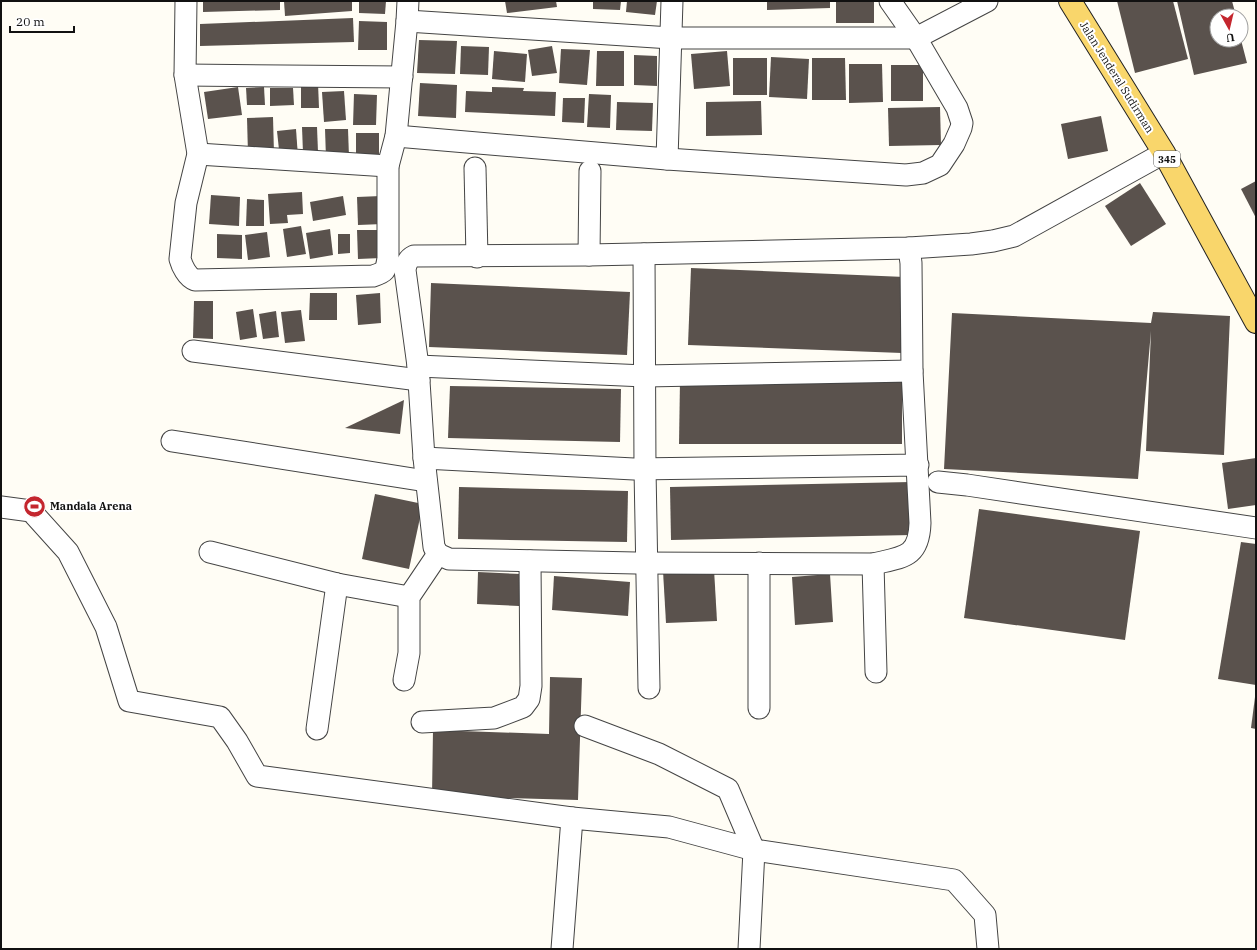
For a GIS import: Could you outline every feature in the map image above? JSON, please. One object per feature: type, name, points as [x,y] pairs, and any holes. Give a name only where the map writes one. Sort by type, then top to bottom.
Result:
[{"type":"main road","name":"Jalan Jenderal Sudirman","points":[[1070,1],[1164,153],[1256,322]]},
{"type":"street","points":[[186,1],[186,75],[198,154],[186,203],[180,258],[189,276],[195,280],[373,276],[383,272],[386,268],[388,258],[388,166],[396,136],[408,11],[671,38],[916,38],[987,1]]},
{"type":"street","points":[[667,159],[672,1]]},
{"type":"street","points":[[396,136],[667,159],[906,175],[931,170],[940,165],[954,144],[962,123],[957,108],[916,38],[890,1]]},
{"type":"street","points":[[186,75],[402,77]]},
{"type":"street","points":[[909,248],[911,263],[912,371],[920,523],[920,532],[917,545],[910,552],[903,556],[873,564],[530,561],[449,559],[438,554],[434,547],[426,481],[418,373],[405,270],[407,261],[414,256],[477,257],[909,248],[993,241],[1014,236],[1164,153]]},
{"type":"street","points":[[198,154],[388,166]]},
{"type":"street","points":[[476,168],[477,257]]},
{"type":"street","points":[[589,255],[590,171]]},
{"type":"street","points":[[644,254],[644,340],[646,376],[645,469],[649,688]]},
{"type":"street","points":[[193,351],[418,373],[646,376],[912,371]]},
{"type":"street","points":[[172,441],[426,481]]},
{"type":"street","points":[[424,458],[645,469],[918,465]]},
{"type":"street","points":[[938,482],[1256,528]]},
{"type":"street","points":[[1,507],[31,511],[68,552],[106,627],[129,700],[220,716],[258,776],[572,818],[669,827],[754,850],[954,880],[985,915],[988,949]]},
{"type":"street","points":[[210,552],[337,584],[409,598]]},
{"type":"street","points":[[404,680],[409,653],[409,598],[438,554]]},
{"type":"street","points":[[422,722],[494,718],[523,707],[526,704],[529,699],[531,686],[530,561]]},
{"type":"street","points":[[759,563],[759,708]]},
{"type":"street","points":[[873,564],[876,672]]},
{"type":"street","points":[[317,729],[337,584]]},
{"type":"street","points":[[585,726],[660,754],[728,789],[754,850],[749,949]]},
{"type":"street","points":[[562,949],[572,818]]},
{"type":"building","points":[[203,1],[280,1],[280,10],[203,12]]},
{"type":"building","points":[[284,1],[352,1],[352,11],[285,16]]},
{"type":"building","points":[[359,1],[386,1],[385,14],[359,13]]},
{"type":"building","points":[[505,1],[556,1],[557,7],[507,13]]},
{"type":"building","points":[[593,1],[621,1],[620,10],[593,9]]},
{"type":"building","points":[[627,1],[657,1],[655,15],[626,12]]},
{"type":"building","points":[[767,1],[830,1],[830,8],[767,10]]},
{"type":"building","points":[[836,1],[874,1],[874,23],[836,23]]},
{"type":"building","points":[[1117,1],[1173,1],[1188,59],[1135,73]]},
{"type":"building","points":[[1177,1],[1232,1],[1234,8],[1209,8],[1209,48],[1243,48],[1247,63],[1194,75]]},
{"type":"building","points":[[353,18],[354,42],[200,46],[200,24]]},
{"type":"building","points":[[359,21],[387,22],[387,50],[358,50]]},
{"type":"building","points":[[419,40],[457,41],[455,74],[417,73]]},
{"type":"building","points":[[461,46],[489,47],[488,75],[460,74]]},
{"type":"building","points":[[552,46],[557,73],[532,76],[528,50]]},
{"type":"building","points":[[561,49],[590,50],[587,85],[559,83]]},
{"type":"building","points":[[494,51],[527,54],[525,82],[492,79]]},
{"type":"building","points":[[597,51],[624,51],[624,86],[596,86]]},
{"type":"building","points":[[727,51],[730,86],[694,89],[691,54]]},
{"type":"building","points":[[634,55],[657,56],[657,86],[634,85]]},
{"type":"building","points":[[771,57],[809,59],[807,99],[769,97]]},
{"type":"building","points":[[733,58],[767,58],[767,95],[733,95]]},
{"type":"building","points":[[812,58],[845,58],[846,100],[812,100]]},
{"type":"building","points":[[849,64],[882,64],[883,102],[849,103]]},
{"type":"building","points":[[891,65],[923,65],[923,101],[891,101]]},
{"type":"building","points":[[301,83],[318,83],[319,108],[301,108]]},
{"type":"building","points":[[420,83],[457,85],[456,118],[418,116]]},
{"type":"building","points":[[238,87],[242,115],[208,119],[204,92]]},
{"type":"building","points":[[264,87],[265,105],[247,105],[246,88]]},
{"type":"building","points":[[492,87],[524,88],[523,91],[556,92],[555,116],[465,112],[466,91],[492,92]]},
{"type":"building","points":[[270,88],[293,88],[294,105],[270,106]]},
{"type":"building","points":[[344,91],[346,120],[324,122],[322,92]]},
{"type":"building","points":[[354,94],[377,95],[376,125],[353,125]]},
{"type":"building","points":[[589,94],[611,95],[610,128],[587,127]]},
{"type":"building","points":[[563,98],[585,98],[584,123],[562,122]]},
{"type":"building","points":[[761,101],[762,135],[706,136],[706,102]]},
{"type":"building","points":[[617,102],[653,103],[652,131],[616,130]]},
{"type":"building","points":[[940,107],[941,145],[889,146],[888,108]]},
{"type":"building","points":[[1101,116],[1108,151],[1068,159],[1061,124]]},
{"type":"building","points":[[273,117],[274,154],[248,154],[247,118]]},
{"type":"building","points":[[302,127],[317,127],[318,152],[303,153]]},
{"type":"building","points":[[296,129],[298,157],[280,159],[277,131]]},
{"type":"building","points":[[325,129],[348,129],[349,157],[326,158]]},
{"type":"building","points":[[356,133],[379,133],[379,159],[356,159]]},
{"type":"building","points":[[1256,181],[1256,218],[1241,189]]},
{"type":"building","points":[[1140,183],[1166,224],[1131,246],[1105,206]]},
{"type":"building","points":[[302,192],[303,214],[287,215],[288,223],[270,224],[268,194]]},
{"type":"building","points":[[211,195],[240,197],[239,226],[209,224]]},
{"type":"building","points":[[343,196],[346,215],[313,221],[310,202]]},
{"type":"building","points":[[381,196],[383,224],[358,225],[357,197]]},
{"type":"building","points":[[247,199],[264,200],[264,226],[246,226]]},
{"type":"building","points":[[301,226],[306,254],[287,257],[283,229]]},
{"type":"building","points":[[330,229],[333,255],[310,259],[306,233]]},
{"type":"building","points":[[357,230],[380,230],[381,258],[358,259]]},
{"type":"building","points":[[267,232],[270,257],[248,260],[245,235]]},
{"type":"building","points":[[217,234],[242,235],[242,259],[217,258]]},
{"type":"building","points":[[338,234],[350,234],[350,253],[338,254]]},
{"type":"building","points":[[691,268],[905,277],[902,353],[688,345]]},
{"type":"building","points":[[431,283],[630,292],[627,355],[429,347]]},
{"type":"building","points":[[310,293],[337,293],[337,320],[309,320]]},
{"type":"building","points":[[380,293],[381,323],[358,325],[356,295]]},
{"type":"building","points":[[194,301],[213,301],[213,339],[193,338]]},
{"type":"building","points":[[253,309],[257,337],[240,340],[236,312]]},
{"type":"building","points":[[301,310],[305,341],[285,343],[281,312]]},
{"type":"building","points":[[276,311],[279,337],[263,339],[259,314]]},
{"type":"building","points":[[1153,312],[1230,316],[1224,455],[1146,451],[1151,331],[1138,479],[944,469],[952,313],[1151,323]]},
{"type":"building","points":[[680,381],[902,382],[902,444],[679,444]]},
{"type":"building","points":[[450,386],[621,389],[620,442],[448,438]]},
{"type":"building","points":[[404,400],[400,434],[345,428]]},
{"type":"building","points":[[1256,458],[1256,505],[1228,509],[1222,463]]},
{"type":"building","points":[[911,482],[912,535],[671,540],[670,487]]},
{"type":"building","points":[[459,487],[628,491],[627,542],[458,539]]},
{"type":"building","points":[[375,494],[423,504],[409,569],[362,559]]},
{"type":"building","points":[[979,509],[1140,531],[1125,640],[964,618]]},
{"type":"building","points":[[1241,542],[1256,544],[1256,685],[1218,679]]},
{"type":"building","points":[[714,569],[717,621],[666,623],[663,571]]},
{"type":"building","points":[[478,572],[521,574],[519,606],[477,604]]},
{"type":"building","points":[[830,574],[833,622],[795,625],[792,577]]},
{"type":"building","points":[[554,576],[630,582],[628,616],[552,610]]},
{"type":"building","points":[[550,677],[582,678],[578,800],[432,796],[433,730],[549,734]]},
{"type":"building","points":[[1256,697],[1256,729],[1251,728]]},
{"type":"place","name":"Mandala Arena","points":[[35,506]]}]
